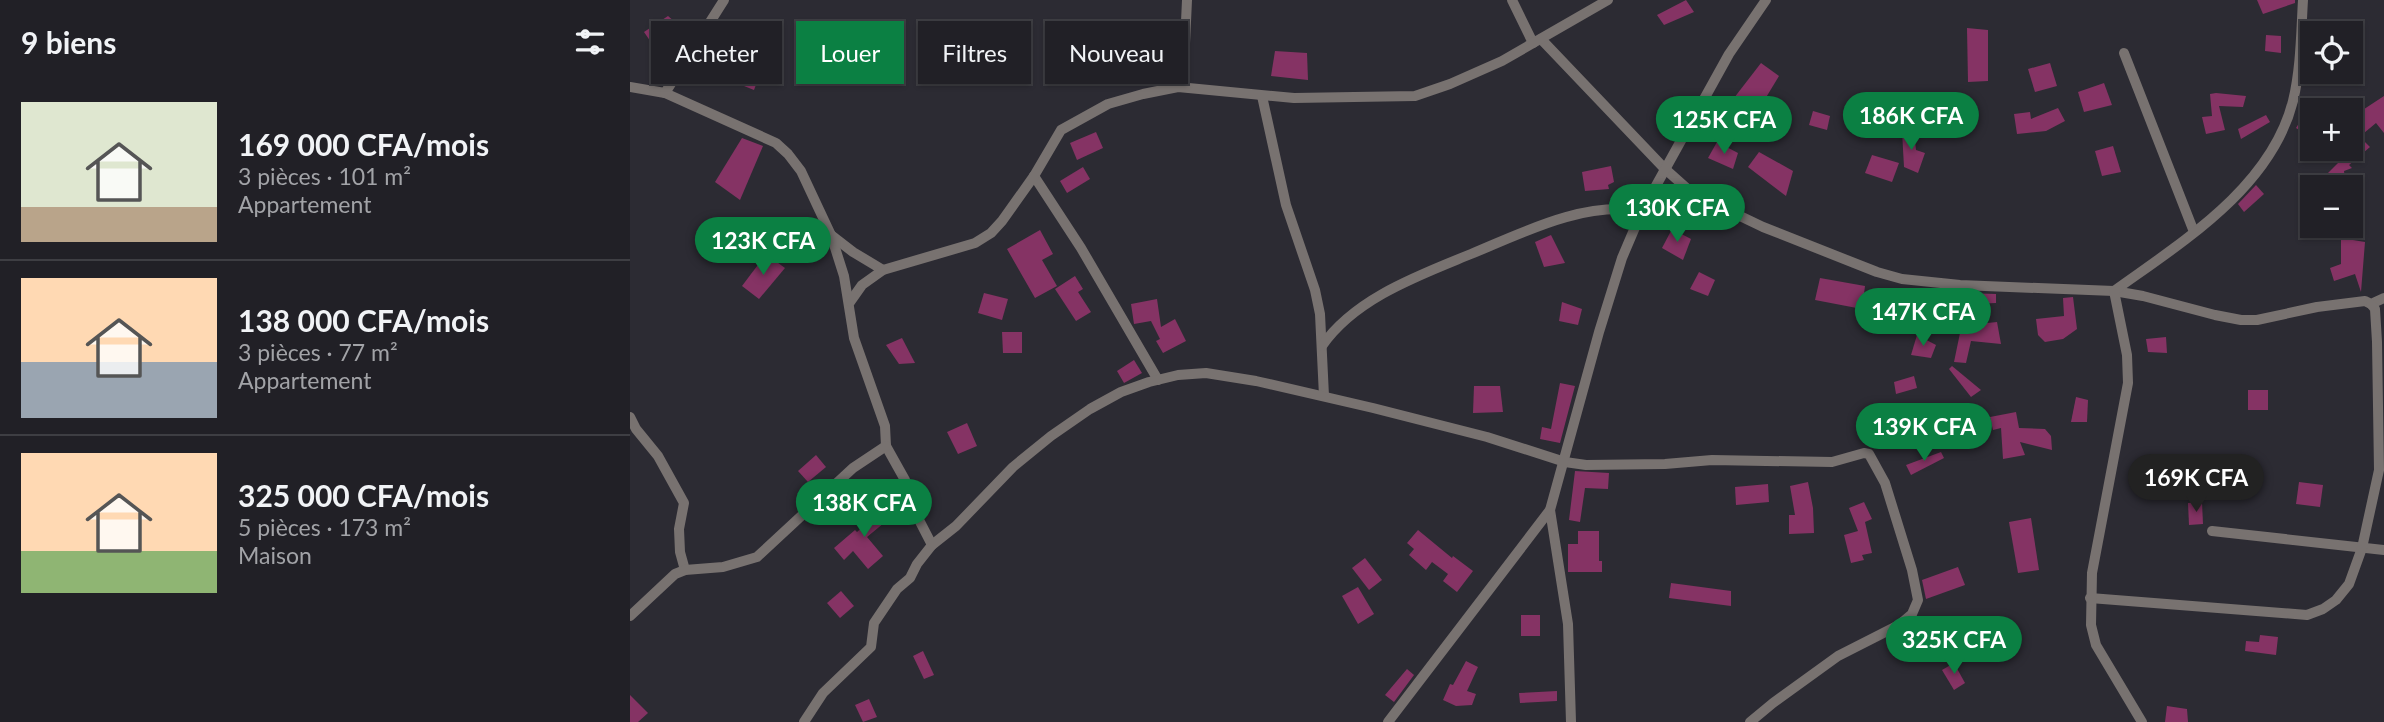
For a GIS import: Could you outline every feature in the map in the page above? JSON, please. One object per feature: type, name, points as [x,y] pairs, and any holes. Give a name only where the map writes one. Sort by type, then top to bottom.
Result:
[{"type":"street","points":[[665,93],[724,0]]},
{"type":"street","points":[[1184,87],[1187,0]]},
{"type":"street","points":[[1512,0],[1537,41],[1692,193],[1730,213],[1877,272],[1927,282],[2114,291],[2241,320],[2257,320],[2317,307],[2365,301],[2371,304],[2375,309],[2377,342],[2379,470],[2362,548],[2344,592],[2323,609],[2307,615],[2090,598]]},
{"type":"street","points":[[850,302],[862,285],[883,270],[983,238],[1002,221],[1034,176],[1061,130],[1066,125],[1120,100],[1184,87],[1294,98],[1415,96],[1502,61],[1606,0]]},
{"type":"street","points":[[1388,722],[1550,510],[1622,258],[1664,168],[1728,54],[1766,0]]},
{"type":"street","points":[[2114,291],[2213,217],[2254,177],[2270,156],[2284,128],[2293,101],[2300,57],[2303,0]]},
{"type":"street","points":[[2124,53],[2194,232]]},
{"type":"street","points":[[630,88],[665,93],[776,143],[789,154],[801,171],[831,235],[850,302],[854,338],[885,426],[886,446],[905,480],[932,545]]},
{"type":"street","points":[[1262,96],[1286,205],[1315,290],[1322,346],[1324,397]]},
{"type":"street","points":[[1034,176],[1081,248],[1158,380]]},
{"type":"street","points":[[1322,346],[1355,313],[1415,277],[1556,220],[1626,208],[1642,211]]},
{"type":"street","points":[[831,235],[853,253],[883,270]]},
{"type":"street","points":[[2114,291],[2127,355],[2128,383],[2092,573],[2091,625],[2096,645],[2142,722]]},
{"type":"street","points":[[2371,304],[2384,298]]},
{"type":"street","points":[[804,722],[823,693],[871,647],[874,623],[932,545],[956,526],[1013,467],[1051,436],[1090,409],[1121,392],[1158,380],[1206,373],[1324,397],[1487,437],[1586,465],[1665,464],[1713,460],[1832,462],[1869,454],[1885,483],[1912,570],[1918,600],[1912,614],[1899,625],[1838,656],[1749,722]]},
{"type":"street","points":[[630,417],[636,429],[659,456],[684,503],[679,529],[680,552],[685,570]]},
{"type":"street","points":[[630,616],[675,574],[685,570],[723,567],[757,557],[853,468],[886,446]]},
{"type":"street","points":[[1550,510],[1568,624],[1571,722]]},
{"type":"street","points":[[2212,531],[2384,550]]},
{"type":"building","points":[[1686,0],[1694,12],[1664,25],[1657,15]]},
{"type":"building","points":[[2257,0],[2295,0],[2295,3],[2263,14]]},
{"type":"building","points":[[668,16],[674,21],[660,21]]},
{"type":"building","points":[[651,27],[651,42],[644,32]]},
{"type":"building","points":[[1967,28],[1988,30],[1988,81],[1968,82]]},
{"type":"building","points":[[2266,35],[2281,36],[2281,53],[2265,51]]},
{"type":"building","points":[[1275,51],[1307,53],[1308,80],[1271,76]]},
{"type":"building","points":[[1761,63],[1779,76],[1756,114],[1734,98]]},
{"type":"building","points":[[2050,63],[2057,86],[2035,92],[2028,69]]},
{"type":"building","points":[[2104,83],[2112,105],[2084,112],[2078,92]]},
{"type":"building","points":[[739,84],[756,84],[754,90]]},
{"type":"building","points":[[2210,94],[2246,96],[2243,107],[2219,106],[2225,130],[2206,134],[2202,117],[2212,116]]},
{"type":"building","points":[[2384,96],[2384,133],[2376,123],[2364,133],[2363,110]]},
{"type":"building","points":[[2058,108],[2065,121],[2046,131],[2017,134],[2014,114],[2030,112],[2031,119]]},
{"type":"building","points":[[1813,111],[1830,116],[1827,130],[1809,125]]},
{"type":"building","points":[[2266,115],[2270,122],[2241,139],[2238,129]]},
{"type":"building","points":[[1902,131],[1914,131],[1916,150],[1925,153],[1918,173],[1904,167]]},
{"type":"building","points":[[1096,132],[1103,148],[1077,160],[1070,143]]},
{"type":"building","points":[[742,138],[763,146],[740,200],[715,182]]},
{"type":"building","points":[[2363,140],[2370,147],[2363,153]]},
{"type":"building","points":[[1717,142],[1738,153],[1733,169],[1708,158]]},
{"type":"building","points":[[2113,146],[2121,172],[2102,176],[2095,151]]},
{"type":"building","points":[[1759,152],[1793,171],[1786,196],[1748,167]]},
{"type":"building","points":[[1872,155],[1899,163],[1892,182],[1865,173]]},
{"type":"building","points":[[2340,161],[2354,161],[2349,165],[2352,168],[2344,171],[2344,175],[2326,175]]},
{"type":"building","points":[[1611,166],[1614,182],[1608,185],[1609,189],[1585,191],[1582,172]]},
{"type":"building","points":[[1083,167],[1090,179],[1067,193],[1060,181]]},
{"type":"building","points":[[2256,185],[2264,194],[2244,212],[2238,204]]},
{"type":"building","points":[[1672,229],[1691,239],[1683,260],[1662,248]]},
{"type":"building","points":[[1040,230],[1053,254],[1042,260],[1057,286],[1035,298],[1007,249]]},
{"type":"building","points":[[1551,235],[1565,263],[1544,267],[1535,242]]},
{"type":"building","points":[[2341,238],[2365,242],[2361,292],[2355,274],[2334,281],[2330,268],[2341,264]]},
{"type":"building","points":[[766,254],[785,268],[759,299],[742,286]]},
{"type":"building","points":[[1699,272],[1715,280],[1708,296],[1690,289]]},
{"type":"building","points":[[1075,276],[1083,289],[1078,292],[1091,312],[1076,321],[1055,289]]},
{"type":"building","points":[[1820,278],[1865,286],[1862,309],[1815,300]]},
{"type":"building","points":[[984,293],[1008,299],[1002,320],[978,313]]},
{"type":"building","points":[[1964,293],[1996,294],[1996,303],[1972,304],[1968,325],[1997,322],[2001,344],[1971,341],[1966,363],[1954,362],[1960,333],[1955,332]]},
{"type":"building","points":[[2073,297],[2077,329],[2063,339],[2045,342],[2038,335],[2036,319],[2064,316],[2063,298]]},
{"type":"building","points":[[1157,299],[1161,327],[1175,319],[1186,341],[1163,353],[1156,341],[1160,339],[1151,321],[1134,324],[1131,304]]},
{"type":"building","points":[[1562,302],[1582,309],[1578,325],[1559,321]]},
{"type":"building","points":[[1002,332],[1022,332],[1022,353],[1003,353]]},
{"type":"building","points":[[1917,335],[1936,345],[1931,358],[1911,355]]},
{"type":"building","points":[[2166,337],[2167,353],[2148,352],[2146,339]]},
{"type":"building","points":[[902,338],[915,363],[899,364],[886,345]]},
{"type":"building","points":[[1134,360],[1142,373],[1124,383],[1117,371]]},
{"type":"building","points":[[1952,366],[1981,390],[1971,397],[1949,369]]},
{"type":"building","points":[[1914,376],[1917,388],[1896,394],[1894,382]]},
{"type":"building","points":[[1560,383],[1575,386],[1560,443],[1540,439],[1542,427],[1551,429]]},
{"type":"building","points":[[1474,386],[1500,386],[1503,412],[1473,413]]},
{"type":"building","points":[[2248,390],[2268,390],[2268,410],[2248,410]]},
{"type":"building","points":[[2076,397],[2088,400],[2087,422],[2071,422]]},
{"type":"building","points":[[2016,412],[2019,428],[2045,429],[2051,436],[2052,450],[2020,442],[2025,455],[2003,459],[2001,428],[1993,430],[1990,417]]},
{"type":"building","points":[[967,423],[977,446],[958,454],[947,432]]},
{"type":"building","points":[[1941,452],[1944,458],[1911,475],[1906,465]]},
{"type":"building","points":[[816,455],[826,467],[808,482],[798,471]]},
{"type":"building","points":[[2140,460],[2167,463],[2164,493],[2137,490]]},
{"type":"building","points":[[1575,471],[1609,473],[1608,489],[1585,488],[1580,522],[1569,520]]},
{"type":"building","points":[[1808,482],[1814,533],[1789,534],[1789,515],[1795,515],[1790,486]]},
{"type":"building","points":[[2299,482],[2323,485],[2320,507],[2296,504]]},
{"type":"building","points":[[1768,484],[1769,502],[1736,505],[1735,487]]},
{"type":"building","points":[[1864,502],[1872,519],[1865,522],[1872,553],[1862,555],[1864,560],[1851,563],[1844,535],[1858,531],[1849,508]]},
{"type":"building","points":[[2202,502],[2203,524],[2189,525],[2188,503]]},
{"type":"building","points":[[877,503],[890,518],[867,537],[883,556],[868,569],[853,551],[844,560],[834,548],[872,519],[867,512]]},
{"type":"building","points":[[2031,518],[2039,570],[2018,573],[2009,522]]},
{"type":"building","points":[[1418,530],[1452,558],[1453,556],[1473,571],[1457,592],[1443,581],[1448,574],[1432,562],[1426,570],[1409,555],[1414,549],[1407,543]]},
{"type":"building","points":[[1578,531],[1599,531],[1599,561],[1602,561],[1602,572],[1568,572],[1568,544],[1578,544]]},
{"type":"building","points":[[1365,558],[1382,580],[1369,590],[1352,568]]},
{"type":"building","points":[[1958,567],[1965,585],[1926,599],[1922,580]]},
{"type":"building","points":[[1671,583],[1731,591],[1731,606],[1669,598]]},
{"type":"building","points":[[1358,587],[1374,614],[1358,624],[1342,596]]},
{"type":"building","points":[[841,591],[854,606],[840,618],[827,603]]},
{"type":"building","points":[[1521,615],[1540,615],[1540,636],[1521,636]]},
{"type":"building","points":[[2260,635],[2278,637],[2276,655],[2245,651],[2246,641],[2259,642]]},
{"type":"building","points":[[923,651],[934,675],[924,679],[913,656]]},
{"type":"building","points":[[1466,661],[1478,667],[1467,691],[1476,694],[1472,705],[1456,706],[1443,700]]},
{"type":"building","points":[[1954,663],[1965,683],[1954,690],[1942,670]]},
{"type":"building","points":[[1407,669],[1414,675],[1394,702],[1385,695]]},
{"type":"building","points":[[1557,691],[1557,701],[1520,703],[1519,693]]},
{"type":"building","points":[[630,695],[648,713],[638,722],[630,722]]},
{"type":"building","points":[[869,699],[877,717],[863,722],[855,705]]},
{"type":"building","points":[[2167,706],[2187,709],[2188,722],[2165,722]]}]
